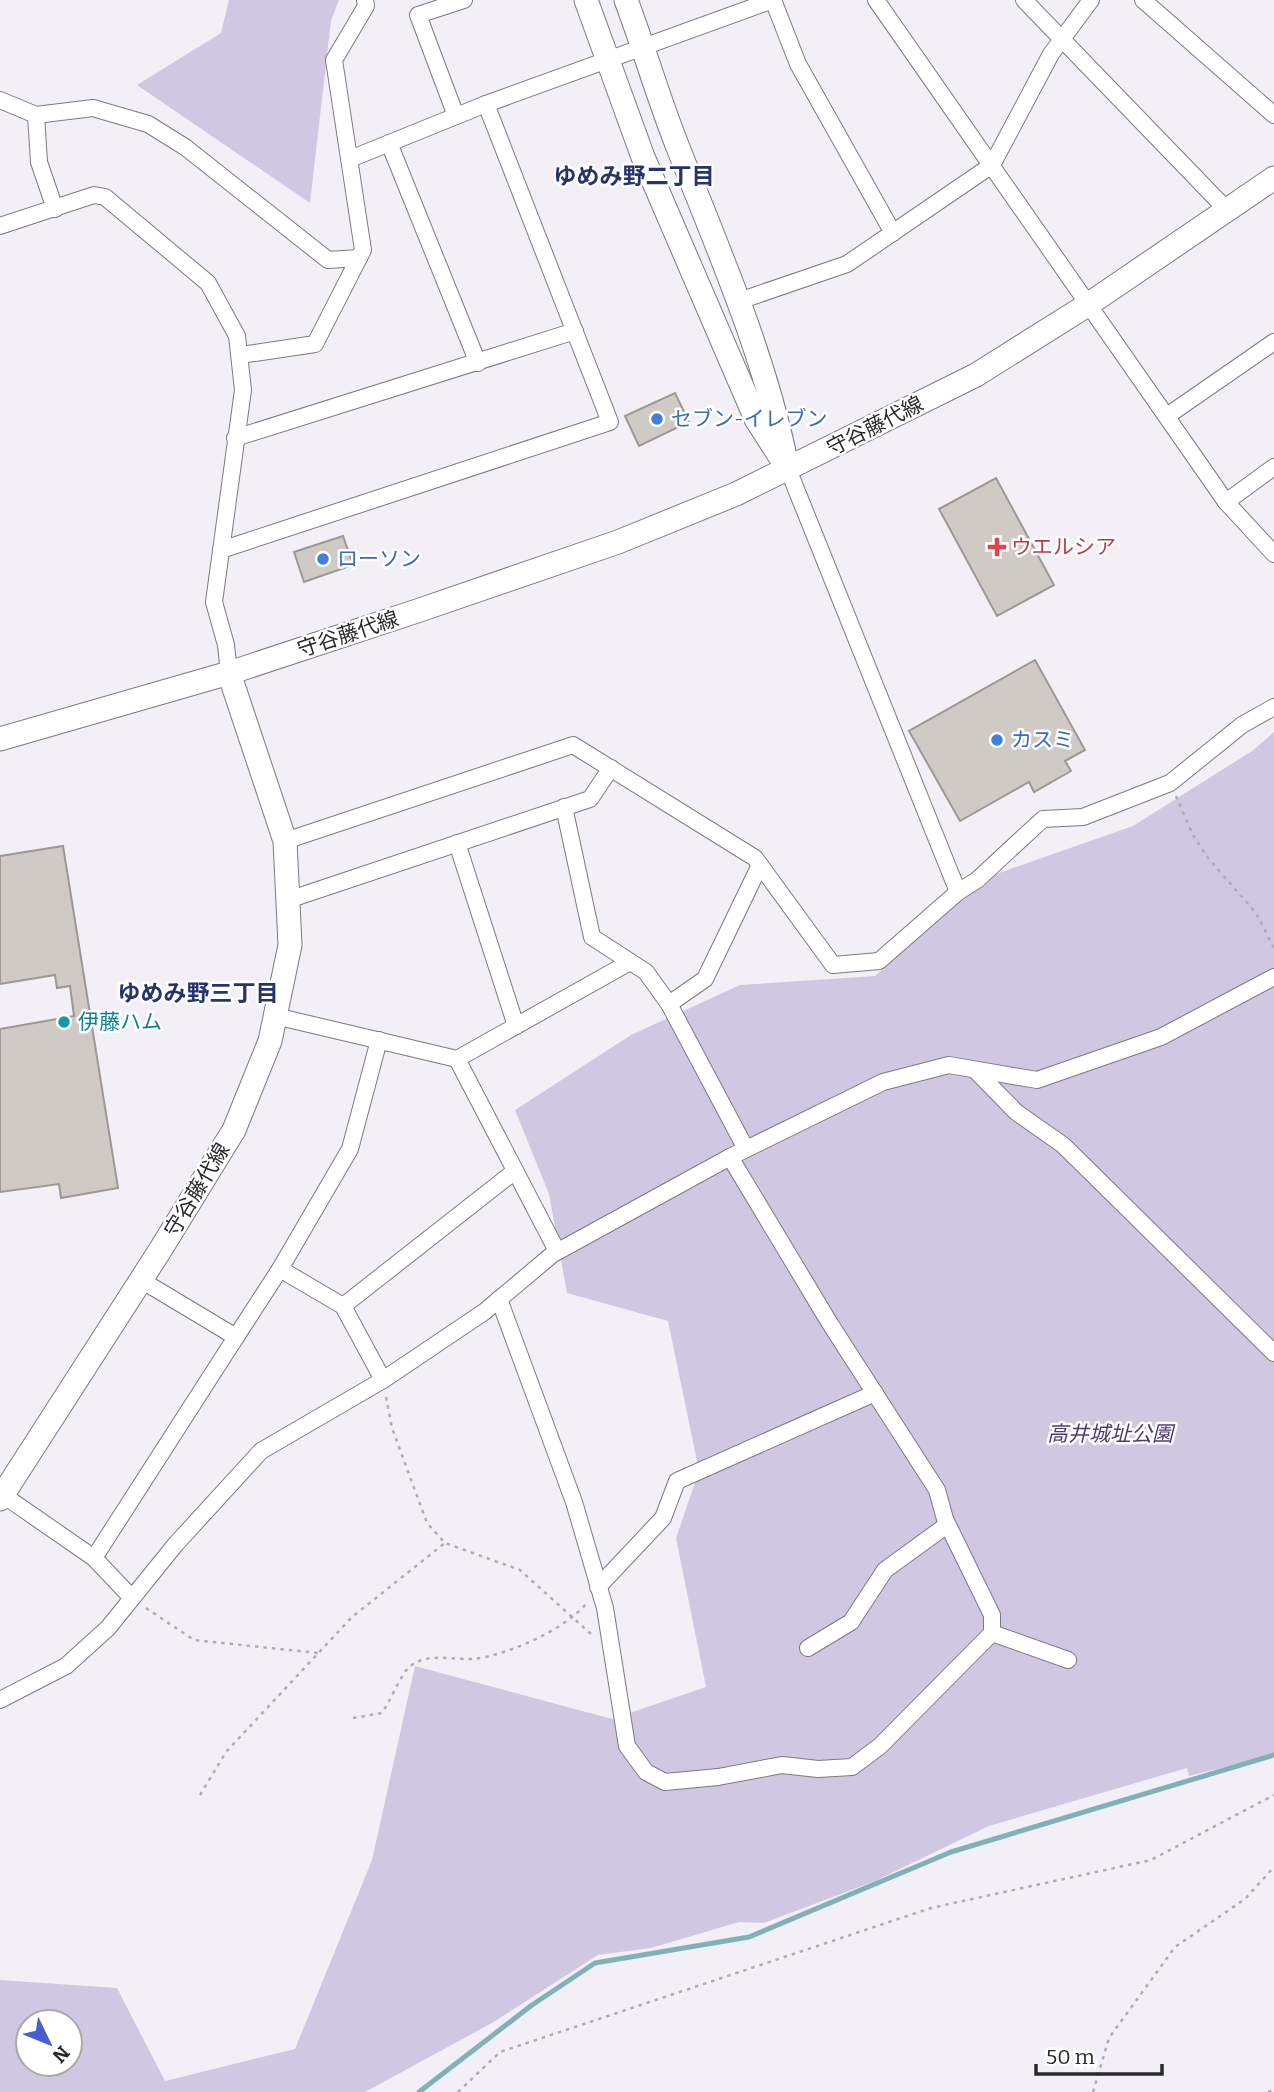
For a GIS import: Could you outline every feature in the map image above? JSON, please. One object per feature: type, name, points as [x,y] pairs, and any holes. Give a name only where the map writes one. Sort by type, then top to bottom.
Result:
[{"type":"main road","points":[[586,0],[643,157],[756,419],[788,469]]},
{"type":"main road","points":[[626,0],[676,142],[739,301],[778,423],[788,469]]},
{"type":"main road","name":"守谷藤代線","points":[[1,1497],[234,1130],[271,1041],[290,945],[285,841],[229,673],[618,542],[736,494],[976,375],[1089,304],[1274,178]]},
{"type":"main road","points":[[0,739],[229,673]]},
{"type":"street","points":[[241,355],[315,344],[363,250],[353,200],[350,159],[334,60],[366,6],[365,0]]},
{"type":"street","points":[[456,116],[418,15],[464,0]]},
{"type":"street","points":[[350,159],[486,104],[773,0],[798,64],[893,233]]},
{"type":"street","points":[[876,0],[1226,502],[1274,554]]},
{"type":"street","points":[[1024,0],[1227,210]]},
{"type":"street","points":[[739,301],[847,264],[992,165],[1062,40],[1091,0]]},
{"type":"street","points":[[1143,0],[1274,115]]},
{"type":"street","points":[[0,100],[36,115],[93,108],[148,124],[185,147],[328,260],[359,258]]},
{"type":"street","points":[[221,550],[610,422],[486,104]]},
{"type":"street","points":[[36,115],[38,162],[55,209]]},
{"type":"street","points":[[389,143],[478,363]]},
{"type":"street","points":[[0,226],[94,195],[104,197],[208,283],[223,306],[237,336],[243,390],[214,602],[226,645],[229,673]]},
{"type":"street","points":[[235,438],[575,331]]},
{"type":"street","points":[[1167,416],[1274,342]]},
{"type":"street","points":[[788,469],[958,892]]},
{"type":"street","points":[[1226,502],[1271,476]]},
{"type":"street","points":[[285,841],[573,745],[755,858],[832,965],[879,961],[958,892],[976,880],[1043,819],[1083,817],[1170,783],[1242,725],[1274,706]]},
{"type":"street","points":[[288,900],[590,799],[611,768]]},
{"type":"street","points":[[564,807],[592,937],[646,972],[669,1004],[746,1149]]},
{"type":"street","points":[[457,843],[516,1026]]},
{"type":"street","points":[[669,1004],[705,979],[760,865]]},
{"type":"street","points":[[275,1016],[457,1059],[630,962]]},
{"type":"street","points":[[0,1700],[66,1667],[107,1628],[131,1597],[261,1451],[383,1380],[499,1299],[557,1251],[730,1157],[883,1082],[949,1065],[1037,1080],[1161,1037],[1274,977]]},
{"type":"street","points":[[94,1558],[280,1269],[350,1149],[379,1041]]},
{"type":"street","points":[[457,1059],[557,1251]]},
{"type":"street","points":[[975,1070],[1016,1112],[1063,1145],[1274,1353]]},
{"type":"street","points":[[499,1299],[574,1502],[598,1587],[612,1651],[627,1746],[646,1772],[665,1782],[718,1777],[782,1765],[818,1769],[852,1767],[880,1746],[992,1633],[992,1615],[947,1525],[937,1490],[730,1157]]},
{"type":"street","points":[[343,1306],[515,1171]]},
{"type":"street","points":[[280,1269],[343,1306],[383,1380]]},
{"type":"street","points":[[141,1280],[236,1337]]},
{"type":"street","points":[[598,1587],[663,1518],[677,1481],[875,1393]]},
{"type":"street","points":[[1,1497],[94,1558],[131,1597]]},
{"type":"street","points":[[808,1648],[851,1622],[886,1570],[947,1525]]},
{"type":"street","points":[[992,1633],[1068,1660]]},
{"type":"path","points":[[1170,783],[1193,835],[1208,858],[1256,913],[1274,948]]},
{"type":"path","points":[[383,1380],[392,1429],[427,1523],[445,1543],[520,1570],[612,1651]]},
{"type":"path","points":[[200,1796],[226,1752],[352,1616],[445,1543]]},
{"type":"path","points":[[353,1718],[382,1713],[408,1668],[432,1657],[473,1659],[526,1643],[573,1619],[598,1587]]},
{"type":"path","points":[[131,1597],[194,1640],[318,1653]]},
{"type":"path","points":[[458,2092],[500,2052],[525,2042],[931,1908],[1151,1860],[1274,1795]]},
{"type":"path","points":[[1093,2092],[1109,2038],[1175,1947],[1245,1899],[1274,1867]]},
{"type":"path","points":[[1268,2092],[1274,2090]]},
{"type":"green space","points":[[229,0],[339,0],[331,21],[310,203],[137,85],[221,33]]},
{"type":"green space","name":"高井城址公園","points":[[1274,732],[1274,1755],[1189,1776],[1187,1768],[989,1826],[875,1881],[764,1923],[739,1922],[651,1948],[598,1955],[492,2023],[365,2092],[0,2092],[0,1980],[117,1988],[165,2081],[295,2049],[372,1860],[415,1666],[612,1719],[706,1687],[676,1538],[699,1471],[668,1321],[567,1293],[549,1194],[515,1110],[631,1035],[740,985],[875,976],[982,879],[1133,826],[1252,751]]},
{"type":"building","name":"セブン-イレブン","points":[[675,393],[689,422],[639,446],[625,416]]},
{"type":"building","name":"ウエルシア","points":[[996,478],[1054,585],[997,616],[939,509]]},
{"type":"building","name":"ローソン","points":[[343,536],[353,565],[304,582],[294,552]]},
{"type":"building","name":"カスミ","points":[[1035,660],[1085,750],[1065,761],[1071,771],[1034,792],[1029,782],[960,821],[909,731]]},
{"type":"building","name":"伊藤ハム","points":[[63,846],[118,1188],[61,1198],[59,1184],[0,1192],[0,1029],[74,1016],[70,986],[57,988],[55,975],[0,984],[0,856]]},
{"type":"waterway","points":[[419,2092],[532,2005],[595,1963],[749,1937],[951,1852],[1274,1755]]},
{"type":"place","name":"セブン-イレブン","points":[[657,419]]},
{"type":"place","name":"ウエルシア","points":[[997,547]]},
{"type":"place","name":"ローソン","points":[[323,559]]},
{"type":"place","name":"カスミ","points":[[997,740]]},
{"type":"place","name":"伊藤ハム","points":[[64,1022]]},
{"type":"district","name":"ゆめみ野二丁目","points":[[634,176]]},
{"type":"district","name":"ゆめみ野三丁目","points":[[198,993]]}]
